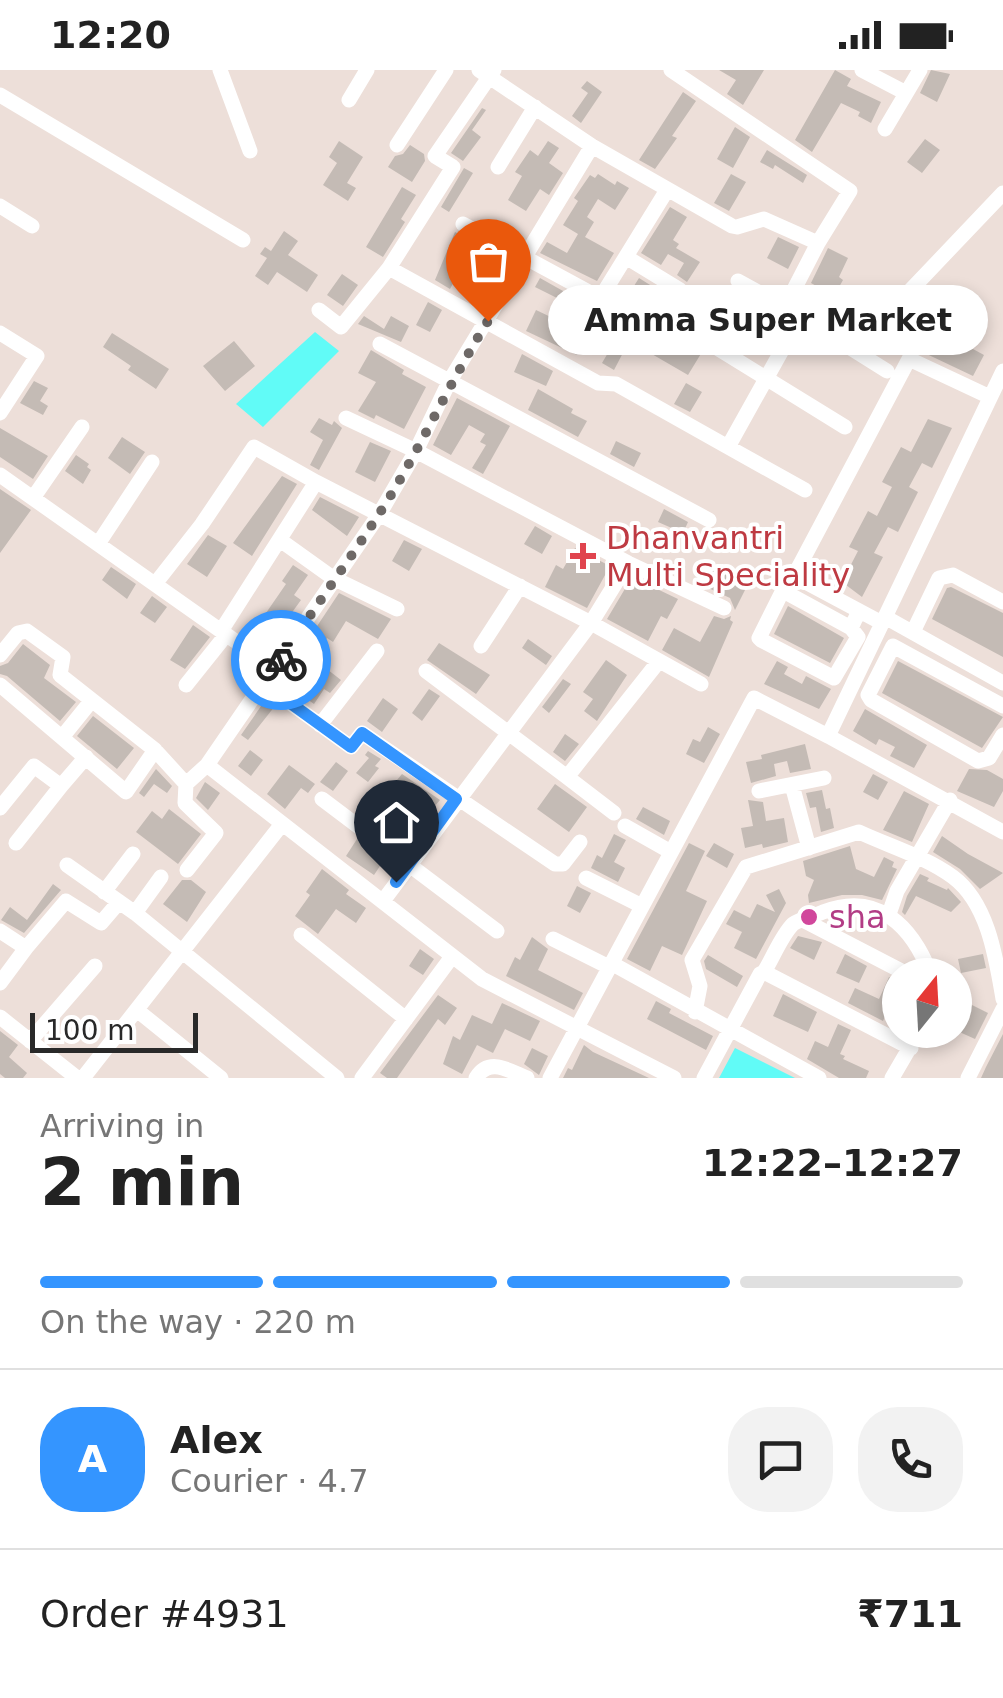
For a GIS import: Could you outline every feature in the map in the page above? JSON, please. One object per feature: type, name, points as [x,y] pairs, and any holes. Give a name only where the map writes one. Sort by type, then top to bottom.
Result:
[{"type":"street","points":[[220,70],[250,151]]},
{"type":"street","points":[[349,100],[368,70]]},
{"type":"street","points":[[397,145],[446,70]]},
{"type":"street","points":[[671,70],[850,191],[785,307]]},
{"type":"street","points":[[862,70],[906,93]]},
{"type":"street","points":[[885,128],[920,70]]},
{"type":"street","points":[[320,310],[340,326],[389,268],[453,167],[435,156],[487,72],[592,146],[732,226],[764,219],[818,242]]},
{"type":"street","points":[[0,95],[243,240]]},
{"type":"street","points":[[498,167],[535,108]]},
{"type":"street","points":[[186,784],[208,765],[380,512],[416,451],[449,382],[592,146]]},
{"type":"street","points":[[601,297],[668,190]]},
{"type":"street","points":[[865,357],[905,296],[1003,193]]},
{"type":"street","points":[[0,206],[32,226]]},
{"type":"street","points":[[463,224],[648,324]]},
{"type":"street","points":[[626,257],[680,290]]},
{"type":"street","points":[[389,268],[598,383],[616,384],[804,490]]},
{"type":"street","points":[[738,281],[887,371]]},
{"type":"street","points":[[728,446],[801,316]]},
{"type":"street","points":[[675,322],[845,428]]},
{"type":"street","points":[[0,333],[37,356],[0,413]]},
{"type":"street","points":[[380,344],[709,520]]},
{"type":"street","points":[[785,592],[851,628],[858,637],[837,676],[830,677],[759,638],[909,359],[990,397]]},
{"type":"street","points":[[828,736],[1003,372]]},
{"type":"street","points":[[346,418],[724,608]]},
{"type":"street","points":[[33,498],[82,427]]},
{"type":"street","points":[[155,584],[254,447],[700,684]]},
{"type":"street","points":[[98,544],[152,462]]},
{"type":"street","points":[[0,476],[276,669]]},
{"type":"street","points":[[186,685],[224,633],[316,482]]},
{"type":"street","points":[[280,540],[333,578],[397,609]]},
{"type":"street","points":[[383,901],[591,623],[628,563]]},
{"type":"street","points":[[1003,602],[953,575],[939,578],[911,627],[892,646],[869,688],[871,700],[978,760],[998,755],[1003,734]]},
{"type":"street","points":[[794,576],[859,611],[911,627],[1001,682]]},
{"type":"street","points":[[481,646],[520,586]]},
{"type":"street","points":[[851,628],[859,611]]},
{"type":"street","points":[[0,655],[18,633],[27,631],[62,656],[60,675],[155,750],[186,784],[185,803],[216,832],[187,870]]},
{"type":"street","points":[[892,646],[1003,706]]},
{"type":"street","points":[[320,725],[377,651]]},
{"type":"street","points":[[567,778],[659,661]]},
{"type":"street","points":[[426,672],[511,732],[620,820],[671,852]]},
{"type":"street","points":[[264,684],[351,747],[362,733],[555,864],[562,864],[580,842]]},
{"type":"street","points":[[0,685],[126,792],[155,750]]},
{"type":"street","points":[[550,1078],[754,698],[950,800],[1003,832]]},
{"type":"street","points":[[63,736],[92,700]]},
{"type":"street","points":[[16,843],[86,757]]},
{"type":"street","points":[[208,765],[482,979],[674,1078]]},
{"type":"street","points":[[0,808],[34,766],[60,786]]},
{"type":"street","points":[[758,792],[824,778]]},
{"type":"street","points":[[792,784],[809,848]]},
{"type":"street","points":[[322,799],[497,931]]},
{"type":"street","points":[[890,914],[896,891],[950,800]]},
{"type":"street","points":[[84,1074],[138,1011],[282,824]]},
{"type":"street","points":[[694,1012],[700,986],[692,960],[746,868],[859,832],[952,876],[970,894],[999,946],[1003,999]]},
{"type":"street","points":[[104,892],[133,854]]},
{"type":"street","points":[[67,865],[135,914],[337,1078]]},
{"type":"street","points":[[135,914],[161,877]]},
{"type":"street","points":[[586,878],[642,906]]},
{"type":"street","points":[[0,983],[66,901],[101,923],[119,902]]},
{"type":"street","points":[[704,1078],[760,974],[794,924],[833,908],[874,907],[890,914],[923,958]]},
{"type":"street","points":[[803,920],[882,961]]},
{"type":"street","points":[[0,931],[26,948]]},
{"type":"street","points":[[301,935],[406,1019]]},
{"type":"street","points":[[553,939],[610,965],[819,1078]]},
{"type":"street","points":[[362,1078],[452,958]]},
{"type":"street","points":[[30,1041],[95,966]]},
{"type":"street","points":[[764,972],[882,1033]]},
{"type":"street","points":[[968,1078],[1003,1010]]},
{"type":"street","points":[[138,1011],[221,1078]]},
{"type":"street","points":[[0,1017],[30,1041],[84,1074],[108,1078]]},
{"type":"street","points":[[892,1078],[910,1048]]},
{"type":"street","points":[[476,1078],[489,1065],[527,1078]]},
{"type":"water","points":[[315,332],[339,351],[263,427],[236,404]]},
{"type":"water","points":[[735,1048],[795,1078],[719,1078]]},
{"type":"building","points":[[719,70],[764,70],[743,105],[727,94],[736,80]]},
{"type":"building","points":[[835,70],[851,79],[847,86],[881,102],[871,123],[858,116],[860,112],[841,103],[812,152],[795,140]]},
{"type":"building","points":[[931,70],[950,74],[937,102],[920,93]]},
{"type":"building","points":[[587,81],[602,92],[581,123],[572,116],[588,93],[581,88]]},
{"type":"building","points":[[683,92],[696,101],[655,169],[639,160]]},
{"type":"building","points":[[482,108],[486,110],[472,130],[481,137],[463,161],[451,153]]},
{"type":"building","points":[[735,127],[750,137],[733,168],[717,159]]},
{"type":"building","points":[[925,139],[940,150],[922,173],[907,162]]},
{"type":"building","points":[[339,141],[363,157],[347,183],[356,188],[348,201],[323,185],[337,163],[329,157]]},
{"type":"building","points":[[548,141],[559,148],[549,163],[563,173],[549,195],[540,189],[526,211],[508,200],[522,176],[515,172],[530,150],[538,156]]},
{"type":"building","points":[[410,145],[424,154],[425,161],[412,182],[388,167]]},
{"type":"building","points":[[767,150],[807,175],[803,183],[775,165],[773,169],[760,162]]},
{"type":"building","points":[[464,168],[473,173],[449,212],[441,207]]},
{"type":"building","points":[[598,174],[615,185],[617,181],[629,188],[615,210],[598,199],[587,217],[594,222],[585,237],[614,253],[597,281],[540,253],[547,242],[567,253],[578,234],[563,225],[578,201],[574,198],[590,175],[595,178]]},
{"type":"building","points":[[731,174],[746,182],[729,211],[714,203]]},
{"type":"building","points":[[402,187],[416,195],[383,257],[366,247]]},
{"type":"building","points":[[670,207],[687,217],[673,240],[679,244],[676,248],[700,262],[687,282],[677,275],[684,263],[668,254],[661,265],[641,253]]},
{"type":"building","points":[[284,231],[298,241],[288,255],[318,275],[307,292],[277,272],[268,285],[255,276],[267,258],[260,254],[265,247],[271,251]]},
{"type":"building","points":[[455,232],[506,260],[499,275],[466,259],[450,289],[435,280]]},
{"type":"building","points":[[778,237],[799,247],[788,269],[767,258]]},
{"type":"building","points":[[828,248],[848,258],[834,296],[811,283]]},
{"type":"building","points":[[342,274],[358,285],[343,306],[327,295]]},
{"type":"building","points":[[540,278],[579,300],[568,325],[586,336],[577,355],[526,331],[536,310],[557,320],[565,302],[535,287]]},
{"type":"building","points":[[639,278],[674,300],[664,315],[627,297]]},
{"type":"building","points":[[428,302],[442,310],[430,332],[416,325]]},
{"type":"building","points":[[772,313],[786,321],[775,339],[762,332]]},
{"type":"building","points":[[364,316],[384,329],[391,316],[409,326],[401,342],[358,324]]},
{"type":"building","points":[[662,323],[669,332],[702,352],[688,375],[638,346],[635,354],[625,349],[614,370],[602,363],[625,324],[654,337]]},
{"type":"building","points":[[927,324],[984,355],[973,376],[914,348]]},
{"type":"building","points":[[112,333],[169,369],[156,389],[103,347]]},
{"type":"building","points":[[234,341],[255,366],[225,391],[203,366]]},
{"type":"building","points":[[371,350],[426,387],[404,429],[358,411],[376,382],[358,373]]},
{"type":"building","points":[[522,354],[553,371],[546,386],[514,372]]},
{"type":"building","points":[[34,381],[48,388],[40,401],[48,406],[43,415],[20,403]]},
{"type":"building","points":[[686,383],[702,392],[690,412],[674,404]]},
{"type":"building","points":[[538,389],[587,421],[578,437],[528,410]]},
{"type":"building","points":[[457,398],[510,426],[483,474],[472,468],[486,445],[480,442],[485,434],[469,425],[451,455],[433,445]]},
{"type":"building","points":[[319,418],[332,425],[334,421],[342,428],[319,470],[310,465],[323,440],[310,432]]},
{"type":"building","points":[[928,419],[952,428],[932,468],[922,463],[909,487],[918,492],[898,532],[888,527],[874,553],[883,557],[862,597],[842,582],[858,551],[849,547],[868,511],[877,516],[892,487],[882,482],[901,447],[911,452]]},
{"type":"building","points":[[0,428],[48,456],[33,479],[0,457]]},
{"type":"building","points":[[122,437],[145,452],[130,474],[108,458]]},
{"type":"building","points":[[616,441],[641,453],[634,467],[610,454]]},
{"type":"building","points":[[370,442],[391,451],[375,482],[355,472]]},
{"type":"building","points":[[76,455],[91,470],[83,484],[65,471]]},
{"type":"building","points":[[282,476],[297,484],[252,556],[233,543]]},
{"type":"building","points":[[0,489],[31,510],[0,553]]},
{"type":"building","points":[[320,497],[359,517],[347,536],[312,510]]},
{"type":"building","points":[[664,509],[688,522],[683,533],[658,522]]},
{"type":"building","points":[[535,526],[552,536],[542,554],[524,544]]},
{"type":"building","points":[[208,535],[227,546],[207,577],[187,564]]},
{"type":"building","points":[[404,540],[422,549],[409,571],[392,561]]},
{"type":"building","points":[[575,548],[610,566],[587,608],[545,587],[556,565],[563,569]]},
{"type":"building","points":[[293,565],[308,575],[294,595],[301,600],[283,625],[266,613],[286,584],[282,581]]},
{"type":"building","points":[[715,565],[748,584],[735,610],[730,598],[704,586]]},
{"type":"building","points":[[111,567],[136,584],[127,599],[102,580]]},
{"type":"building","points":[[632,577],[678,599],[667,619],[661,616],[648,641],[607,619]]},
{"type":"building","points":[[951,587],[1003,613],[1003,657],[932,619]]},
{"type":"building","points":[[339,593],[391,619],[378,639],[346,621],[333,642],[327,638],[314,659],[341,680],[330,693],[324,689],[314,704],[300,694],[303,689],[284,676]]},
{"type":"building","points":[[152,596],[167,607],[155,623],[140,613]]},
{"type":"building","points":[[788,606],[844,638],[830,663],[774,634]]},
{"type":"building","points":[[714,616],[731,616],[733,622],[709,677],[662,650],[674,628],[700,642]]},
{"type":"building","points":[[193,625],[210,637],[185,669],[170,660]]},
{"type":"building","points":[[528,639],[552,656],[546,665],[522,648]]},
{"type":"building","points":[[439,643],[490,675],[476,694],[427,660]]},
{"type":"building","points":[[23,644],[50,665],[44,678],[76,702],[60,721],[0,674],[0,666],[8,663]]},
{"type":"building","points":[[606,660],[627,675],[597,721],[584,711],[593,699],[583,692]]},
{"type":"building","points":[[777,661],[788,667],[784,674],[802,684],[806,676],[831,689],[819,709],[764,684]]},
{"type":"building","points":[[898,661],[1003,717],[982,748],[882,693]]},
{"type":"building","points":[[563,679],[571,684],[549,713],[542,707]]},
{"type":"building","points":[[429,689],[440,696],[422,721],[412,713]]},
{"type":"building","points":[[383,698],[398,709],[382,732],[367,721]]},
{"type":"building","points":[[266,699],[275,706],[248,740],[241,735]]},
{"type":"building","points":[[865,709],[927,745],[914,768],[890,756],[895,747],[879,739],[876,745],[853,731]]},
{"type":"building","points":[[93,716],[134,748],[117,769],[77,736]]},
{"type":"building","points":[[708,727],[720,734],[704,763],[686,754],[693,739],[700,742]]},
{"type":"building","points":[[565,734],[579,744],[565,761],[553,752]]},
{"type":"building","points":[[805,744],[811,769],[790,773],[787,761],[774,764],[776,776],[751,783],[746,762]]},
{"type":"building","points":[[250,750],[263,760],[251,776],[238,766]]},
{"type":"building","points":[[368,751],[381,759],[368,782],[356,773],[369,758],[365,755]]},
{"type":"building","points":[[336,762],[348,771],[333,791],[320,782]]},
{"type":"building","points":[[289,765],[315,784],[308,793],[301,788],[285,809],[267,794]]},
{"type":"building","points":[[156,769],[172,786],[167,793],[154,784],[144,797],[139,793]]},
{"type":"building","points":[[969,769],[987,770],[1003,779],[1003,791],[994,807],[957,791]]},
{"type":"building","points":[[402,774],[440,800],[428,814],[412,801],[416,795],[397,780]]},
{"type":"building","points":[[873,774],[888,782],[878,800],[863,792]]},
{"type":"building","points":[[205,782],[220,793],[208,810],[196,798]]},
{"type":"building","points":[[555,784],[587,807],[569,832],[537,809]]},
{"type":"building","points":[[822,790],[834,828],[821,832],[816,807],[810,808],[806,793]]},
{"type":"building","points":[[904,791],[929,804],[912,842],[883,830]]},
{"type":"building","points":[[748,800],[763,802],[766,821],[784,818],[788,842],[745,848],[741,828],[753,826]]},
{"type":"building","points":[[643,807],[670,821],[664,835],[636,819]]},
{"type":"building","points":[[169,809],[201,834],[178,864],[136,832],[152,811],[162,819]]},
{"type":"building","points":[[614,834],[626,840],[614,862],[625,868],[618,882],[591,868],[597,855],[602,858]]},
{"type":"building","points":[[942,836],[1003,873],[980,889],[960,869],[933,852]]},
{"type":"building","points":[[357,839],[384,860],[374,875],[346,856]]},
{"type":"building","points":[[689,843],[705,851],[686,891],[707,901],[682,955],[662,946],[650,971],[627,959]]},
{"type":"building","points":[[714,843],[734,854],[727,868],[706,856]]},
{"type":"building","points":[[850,846],[856,869],[874,877],[884,857],[894,862],[892,867],[897,869],[882,900],[842,895],[809,903],[814,880],[806,876],[803,861]]},
{"type":"building","points":[[322,869],[366,908],[356,923],[336,909],[318,934],[295,916]]},
{"type":"building","points":[[920,874],[929,878],[927,881],[948,888],[961,902],[951,912],[916,896],[905,915],[902,912],[907,896]]},
{"type":"building","points":[[182,880],[191,880],[206,892],[187,922],[163,904]]},
{"type":"building","points":[[53,884],[61,890],[24,933],[1,920],[10,907],[27,920]]},
{"type":"building","points":[[577,886],[591,893],[580,913],[567,906]]},
{"type":"building","points":[[779,889],[786,903],[756,959],[734,948],[742,932],[726,924],[734,910],[750,918],[757,904],[775,912],[766,895]]},
{"type":"building","points":[[798,936],[822,942],[814,960],[790,948]]},
{"type":"building","points":[[532,937],[548,949],[538,970],[583,993],[574,1010],[506,976],[515,957],[520,960]]},
{"type":"building","points":[[420,949],[434,959],[423,975],[409,966]]},
{"type":"building","points":[[845,954],[867,966],[859,983],[836,973]]},
{"type":"building","points":[[983,954],[986,968],[972,971],[972,958],[963,958]]},
{"type":"building","points":[[708,955],[743,976],[737,987],[706,969],[704,961]]},
{"type":"building","points":[[855,988],[879,999],[882,992],[882,1020],[848,1003]]},
{"type":"building","points":[[783,994],[817,1012],[808,1032],[773,1016]]},
{"type":"building","points":[[438,995],[457,1008],[445,1025],[438,1019],[397,1078],[387,1078],[380,1073]]},
{"type":"building","points":[[656,1001],[671,1009],[669,1013],[713,1036],[706,1050],[647,1019]]},
{"type":"building","points":[[502,1003],[540,1021],[530,1041],[505,1029],[493,1053],[477,1045],[462,1074],[443,1064],[453,1036],[460,1040],[472,1015],[492,1024]]},
{"type":"building","points":[[972,1005],[988,1013],[975,1039],[972,1038]]},
{"type":"building","points":[[838,1024],[851,1030],[840,1054],[869,1071],[866,1078],[839,1078],[807,1059],[815,1041],[828,1047]]},
{"type":"building","points":[[0,1031],[18,1045],[9,1057],[27,1073],[23,1078],[5,1078],[0,1074]]},
{"type":"building","points":[[1003,1034],[1003,1078],[981,1078],[986,1067]]},
{"type":"building","points":[[584,1045],[649,1078],[563,1078],[568,1068],[572,1070]]},
{"type":"building","points":[[532,1048],[548,1056],[539,1075],[524,1064]]},
{"type":"way so far","points":[[281,660],[380,512],[416,451],[449,382],[488,321]]},
{"type":"place","name":"Amma Super Market","points":[[488,321]]},
{"type":"place","name":"Dhanvantri Multi Speciality","points":[[583,556]]},
{"type":"place","name":"sha","points":[[809,917]]},
{"type":"route","points":[[281,660],[264,684],[351,747],[362,733],[456,799],[396,882]]}]
